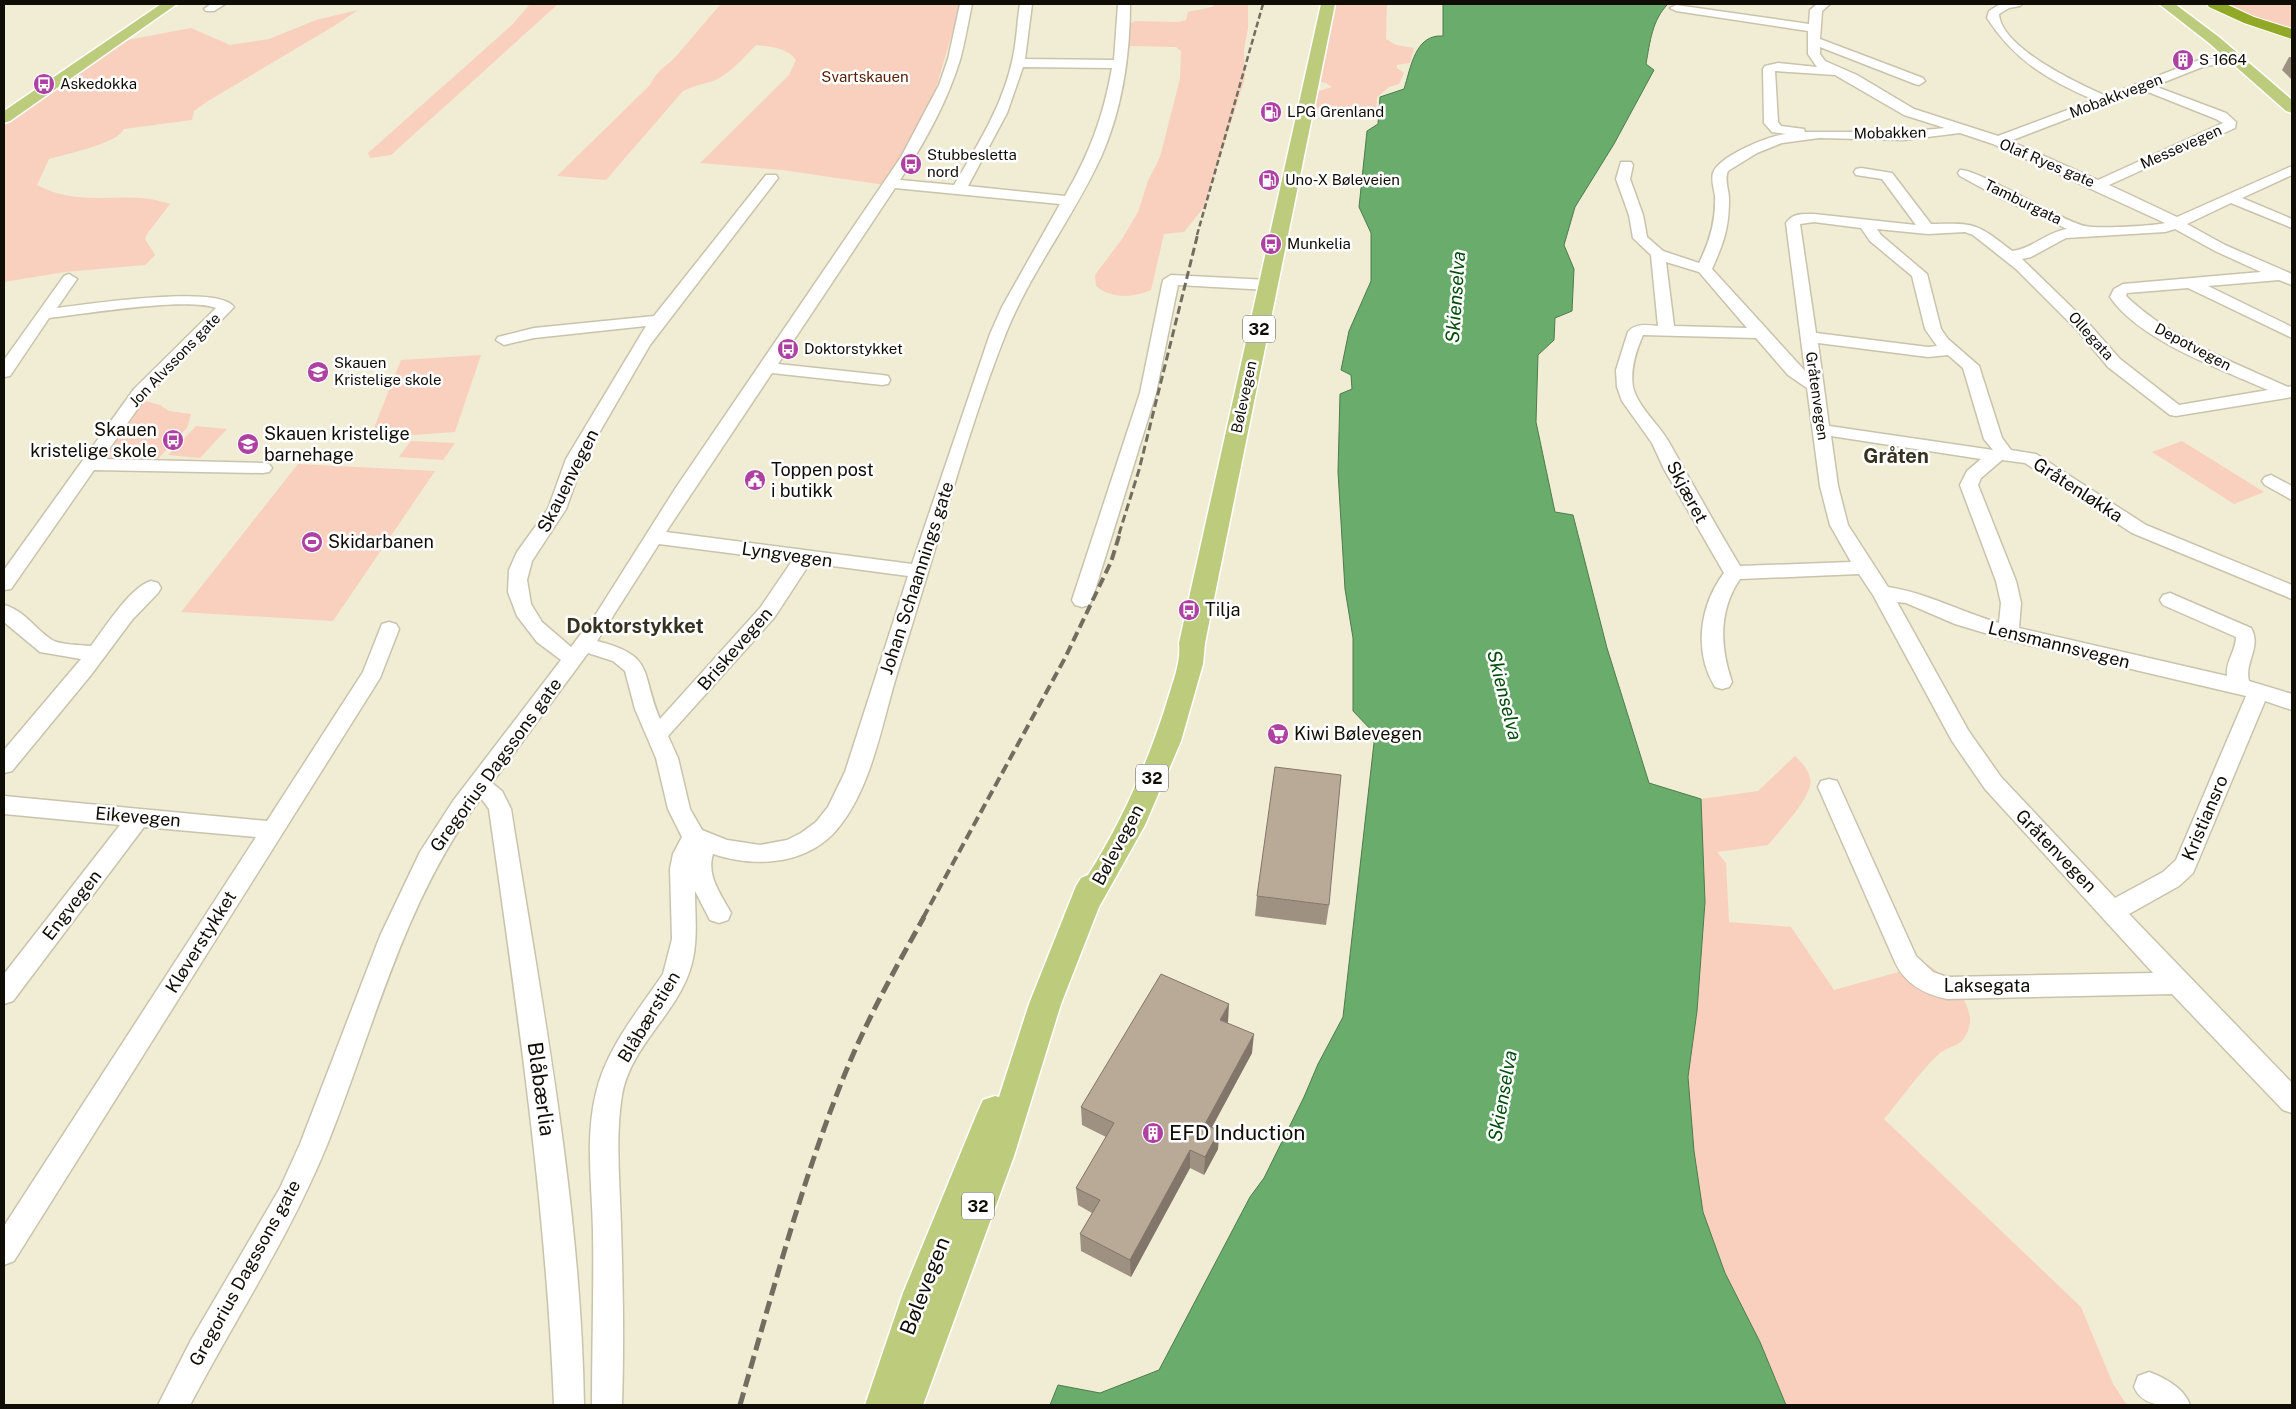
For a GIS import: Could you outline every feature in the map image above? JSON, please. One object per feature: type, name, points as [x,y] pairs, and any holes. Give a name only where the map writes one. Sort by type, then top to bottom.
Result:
[{"type":"highway","points":[[2214,4],[2248,20],[2292,33]]},
{"type":"main road","points":[[4,118],[170,4]]},
{"type":"main road","name":"Bølevegen","points":[[904,1405],[997,1156],[1046,1004],[1086,903],[1096,870],[1184,654],[1192,643],[1328,4]]},
{"type":"main road","points":[[2166,4],[2186,18],[2200,31],[2205,40],[2292,108]]},
{"type":"main road","points":[[2175,4],[2186,18]]},
{"type":"main road","points":[[2232,60],[2292,116]]},
{"type":"main road","name":"Bølevegen","points":[[884,1405],[909,1326],[939,1246],[1020,1052],[1046,1004]]},
{"type":"street","name":"Gregorius Dagssons gate","points":[[173,1405],[290,1197],[313,1145],[411,892],[445,831],[579,652],[681,493],[768,368],[891,183],[931,115],[945,85],[956,50],[966,4]]},
{"type":"street","points":[[959,188],[992,133],[1006,101],[1018,63],[1026,4]]},
{"type":"street","name":"Johan Schaannings gate","points":[[701,840],[733,852],[752,855],[771,854],[808,839],[823,829],[846,793],[861,758],[919,571],[998,334],[1010,307],[1094,156],[1114,98],[1121,64],[1124,4]]},
{"type":"street","points":[[1815,35],[1816,10],[1824,4]]},
{"type":"street","points":[[2016,4],[1997,9],[1993,12],[1993,18],[2023,54],[2040,69],[2105,100]]},
{"type":"street","points":[[1676,8],[1815,35],[1920,80]]},
{"type":"street","name":"Olaf Ryes gate","points":[[1815,35],[1816,60],[1841,72],[1895,105],[1962,131],[1998,141],[2098,184],[2166,216],[2176,224],[2220,248],[2287,277]]},
{"type":"street","name":"Mobakkvegen","points":[[1998,141],[2203,63],[2232,60]]},
{"type":"street","points":[[1018,63],[1121,64]]},
{"type":"street","name":"Mobakken","points":[[1841,72],[1775,67],[1769,69],[1771,123],[1774,128],[1819,134],[1903,136],[1962,131]]},
{"type":"street","name":"Messevegen","points":[[2098,184],[2230,125],[2221,116],[2143,86]]},
{"type":"street","name":"Mobakken","points":[[1704,269],[1719,237],[1722,197],[1719,176],[1722,170],[1765,144],[1779,139],[1819,134]]},
{"type":"street","points":[[1626,165],[1623,179],[1636,215],[1640,238],[1658,254],[1704,269],[1794,371],[1815,386]]},
{"type":"street","name":"Tamburgata","points":[[2010,256],[2026,254],[2062,234],[2083,231],[2165,228],[2292,170]]},
{"type":"street","points":[[1861,172],[1887,176],[1928,230]]},
{"type":"street","name":"Tamburgata","points":[[1965,172],[2007,196],[2083,231]]},
{"type":"street","name":"Skauenvegen","points":[[579,652],[555,647],[527,614],[518,593],[519,572],[523,560],[550,522],[560,502],[576,457],[596,426],[617,385],[659,320],[771,178]]},
{"type":"street","points":[[891,183],[959,188],[1069,201]]},
{"type":"street","points":[[2230,198],[2292,224]]},
{"type":"street","name":"Ollegata","points":[[1797,219],[1814,218],[1928,230],[1972,230],[2010,256],[2084,328],[2114,363],[2176,411],[2290,393]]},
{"type":"street","name":"Gråtenvegen","points":[[1797,219],[1793,223],[1815,386],[1823,430],[1824,457],[1834,508],[1844,536],[1863,568],[1882,593],[1939,698],[1975,759],[2016,810],[2113,911],[2178,983],[2292,1101]]},
{"type":"street","points":[[1866,223],[1875,238],[1919,274],[1933,329],[1970,366],[1993,439],[2000,455],[1973,475],[1969,485],[2006,581],[2011,603],[2008,633]]},
{"type":"street","points":[[1658,254],[1666,329],[1760,333]]},
{"type":"street","name":"Depotvegen","points":[[2287,277],[2123,288],[2118,296],[2151,325],[2186,346],[2290,393]]},
{"type":"street","points":[[4,372],[46,314],[69,278]]},
{"type":"street","points":[[1082,600],[1148,392],[1171,280],[1268,285]]},
{"type":"street","name":"Depotvegen","points":[[2192,284],[2292,333]]},
{"type":"street","name":"Jon Alvssons gate","points":[[4,584],[140,392],[226,307],[222,303],[210,301],[179,300],[46,314]]},
{"type":"street","points":[[504,340],[534,333],[659,320]]},
{"type":"street","name":"Skjæret","points":[[1666,329],[1645,329],[1636,332],[1624,370],[1625,387],[1631,401],[1661,443],[1678,477],[1734,573]]},
{"type":"street","points":[[1808,337],[1928,352],[1952,350]]},
{"type":"street","points":[[768,368],[882,380]]},
{"type":"street","name":"Gråtenløkka","points":[[1823,430],[2030,458],[2121,519],[2163,541],[2292,592]]},
{"type":"street","points":[[89,465],[120,464],[263,468]]},
{"type":"street","points":[[2270,481],[2292,494]]},
{"type":"street","name":"Lyngvegen","points":[[654,537],[919,571]]},
{"type":"street","name":"Briskevegen","points":[[657,734],[677,715],[767,613],[804,557]]},
{"type":"street","points":[[1722,682],[1716,668],[1713,618],[1719,596],[1734,573],[1863,568]]},
{"type":"street","points":[[4,765],[84,670],[94,654],[130,609],[151,588]]},
{"type":"street","name":"Lensmannsvegen","points":[[1882,593],[1910,597],[1962,619],[2008,633],[2250,689],[2292,702]]},
{"type":"street","points":[[2170,600],[2244,633],[2246,642],[2239,658],[2237,673],[2250,689]]},
{"type":"street","points":[[4,612],[20,623],[47,647],[94,654]]},
{"type":"street","name":"Kløverstykket","points":[[4,1250],[83,1130],[373,672],[389,629]]},
{"type":"street","points":[[579,652],[629,662],[635,669],[642,702],[668,761],[678,810],[685,825],[701,840],[699,872],[708,895],[719,913]]},
{"type":"street","name":"Kristiansro","points":[[2113,911],[2171,880],[2185,866],[2250,689]]},
{"type":"street","name":"Blåbærlia","points":[[477,787],[486,789],[495,795],[500,809],[545,1109],[564,1281],[569,1405]]},
{"type":"street","name":"Laksegata","points":[[1828,787],[1907,962],[1924,980],[1935,986],[1947,988],[2178,983]]},
{"type":"street","name":"Eikevegen","points":[[4,805],[272,830]]},
{"type":"street","name":"Engvegen","points":[[4,993],[139,817]]},
{"type":"street","name":"Blåbærstien","points":[[607,1405],[607,1212],[603,1161],[604,1127],[609,1093],[616,1071],[660,1002],[680,963],[684,939],[682,869],[684,854],[701,840]]},
{"type":"street","points":[[2149,1387],[2175,1405]]},
{"type":"green space","points":[[530,4],[558,4],[391,155],[370,158],[368,153],[512,25]]},
{"type":"green space","name":"Svartskauen","points":[[721,4],[961,4],[928,114],[885,185],[782,170],[700,163],[789,75],[796,60],[783,50],[756,45],[725,75],[683,91],[606,180],[557,176],[650,85],[657,74],[678,54]]},
{"type":"green space","points":[[1215,4],[1248,4],[1248,28],[1244,50],[1245,78],[1204,207],[1184,232],[1164,234],[1151,290],[1130,296],[1108,293],[1096,286],[1095,275],[1122,239],[1138,212],[1148,181],[1160,157],[1180,79],[1181,51],[1176,47],[1128,46],[1129,24],[1135,21],[1178,22],[1186,20],[1188,12],[1212,7]]},
{"type":"green space","points":[[1332,4],[1387,4],[1386,39],[1396,45],[1414,48],[1410,63],[1397,65],[1397,68],[1404,73],[1399,84],[1389,87],[1377,97],[1376,112],[1353,116],[1339,116],[1316,113],[1313,108],[1316,92],[1332,87],[1326,83],[1316,81]]},
{"type":"green space","points":[[2220,4],[2292,4],[2292,30],[2264,23]]},
{"type":"green space","points":[[358,10],[208,101],[194,111],[192,120],[124,129],[112,139],[102,144],[49,159],[37,185],[54,192],[88,198],[137,198],[170,204],[147,234],[145,239],[155,255],[145,265],[65,272],[4,282],[4,114],[39,89],[117,42],[191,28],[230,45],[269,39],[316,20]]},
{"type":"green space","points":[[481,355],[455,432],[370,438],[401,360]]},
{"type":"green space","points":[[142,400],[160,405],[169,411],[191,414],[187,428],[157,460],[103,457]]},
{"type":"green space","points":[[196,426],[227,429],[200,458],[168,455]]},
{"type":"green space","points":[[411,441],[455,443],[443,460],[399,457]]},
{"type":"green space","points":[[2182,441],[2264,492],[2234,504],[2152,452]]},
{"type":"green space","name":"Skidarbanen","points":[[298,464],[435,471],[333,621],[181,612]]},
{"type":"green space","points":[[1795,756],[1808,772],[1810,785],[1802,803],[1787,822],[1768,845],[1717,852],[1726,863],[1729,922],[1791,927],[1834,990],[1927,964],[1960,994],[1969,1014],[1970,1024],[1966,1035],[1961,1042],[1942,1051],[1932,1061],[1884,1119],[2081,1307],[2113,1384],[2127,1405],[1786,1405],[1760,1342],[1725,1273],[1703,1212],[1694,1151],[1688,1077],[1697,1011],[1705,902],[1701,799],[1758,791]]},
{"type":"water","name":"Skienselva","points":[[1443,4],[1668,4],[1658,17],[1650,40],[1646,64],[1654,70],[1614,144],[1575,207],[1564,245],[1574,269],[1572,311],[1555,318],[1554,340],[1538,355],[1536,422],[1555,512],[1573,515],[1607,648],[1649,783],[1701,799],[1705,902],[1697,1011],[1688,1077],[1694,1151],[1703,1212],[1725,1273],[1760,1342],[1786,1405],[1050,1405],[1058,1385],[1100,1393],[1159,1370],[1250,1197],[1264,1178],[1318,1064],[1343,1017],[1375,734],[1353,711],[1353,638],[1345,589],[1338,472],[1340,394],[1352,389],[1351,375],[1341,370],[1349,331],[1371,281],[1371,233],[1359,207],[1367,131],[1378,124],[1380,97],[1404,89],[1412,62],[1420,46],[1426,40],[1443,36]]},
{"type":"building","points":[[1275,767],[1341,775],[1329,905],[1257,896]]},
{"type":"building","name":"EFD Induction","points":[[1161,974],[1229,1004],[1220,1020],[1254,1034],[1205,1124],[1219,1131],[1205,1157],[1190,1150],[1130,1260],[1080,1234],[1100,1200],[1076,1188],[1114,1123],[1081,1107]]},
{"type":"railway","points":[[1197,235],[1263,4]]},
{"type":"railway","points":[[1119,534],[1139,470],[1198,233]]},
{"type":"railway","points":[[923,918],[1065,658],[1111,562],[1120,533]]},
{"type":"railway","points":[[740,1405],[788,1239],[828,1116],[871,1015],[924,917]]},
{"type":"place","name":"S 1664","points":[[2183,60]]},
{"type":"place","name":"Askedokka","points":[[44,84]]},
{"type":"place","name":"LPG Grenland","points":[[1271,112]]},
{"type":"place","name":"Stubbesletta nord","points":[[911,164]]},
{"type":"place","name":"Uno-X Bøleveien","points":[[1269,180]]},
{"type":"place","name":"Munkelia","points":[[1271,244]]},
{"type":"place","name":"Doktorstykket","points":[[788,349]]},
{"type":"place","name":"Skauen Kristelige skole","points":[[318,372]]},
{"type":"place","name":"Skauen kristelige skole","points":[[173,440]]},
{"type":"place","name":"Skauen kristelige barnehage","points":[[248,444]]},
{"type":"place","name":"Toppen post i butikk","points":[[755,480]]},
{"type":"place","name":"Skidarbanen","points":[[312,542]]},
{"type":"place","name":"Tilja","points":[[1189,610]]},
{"type":"place","name":"Kiwi Bølevegen","points":[[1278,734]]},
{"type":"place","name":"EFD Induction","points":[[1153,1133]]},
{"type":"district","name":"Gråten","points":[[1896,456]]},
{"type":"district","name":"Doktorstykket","points":[[635,626]]}]
